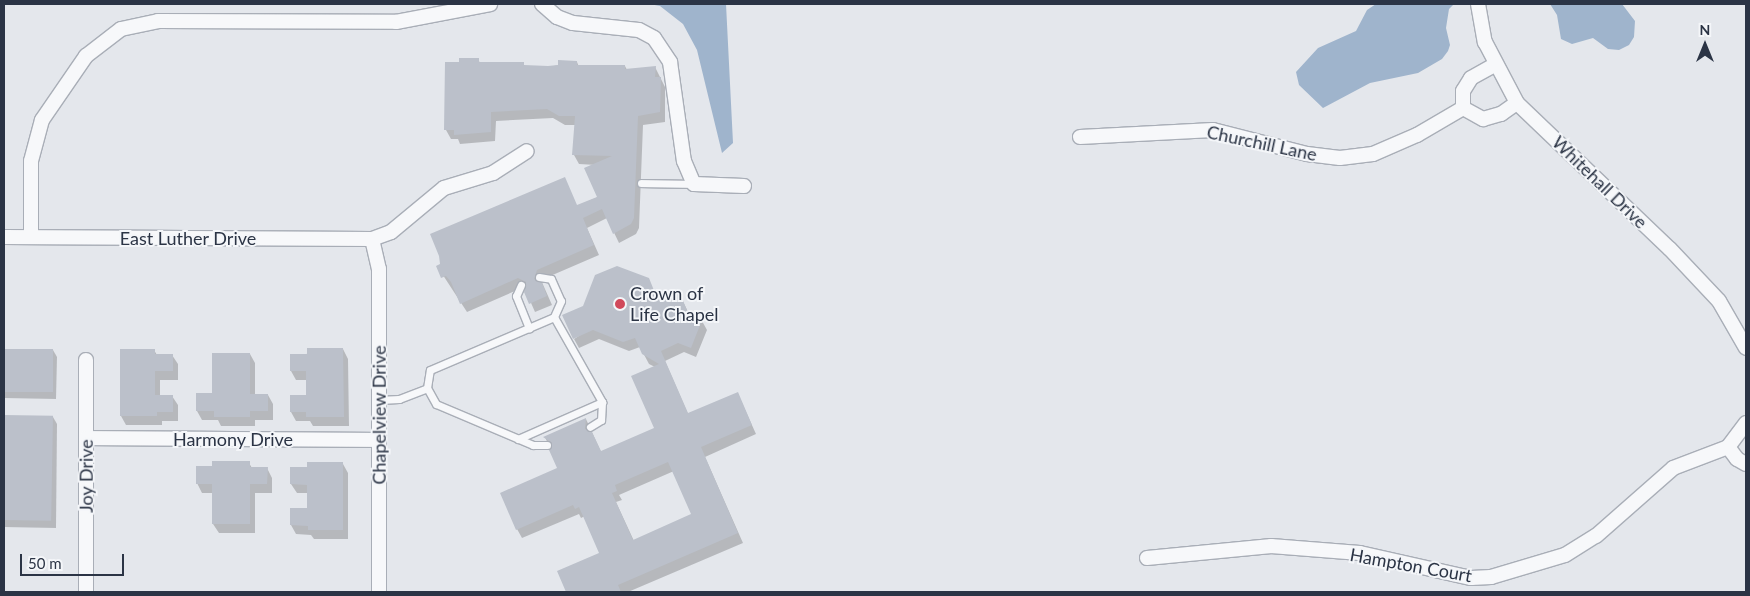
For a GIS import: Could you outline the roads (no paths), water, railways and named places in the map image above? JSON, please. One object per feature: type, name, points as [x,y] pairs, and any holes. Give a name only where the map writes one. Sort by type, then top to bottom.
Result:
[{"type":"street","points":[[31,238],[31,161],[42,120],[86,56],[121,29],[158,21],[396,22],[490,4]]},
{"type":"street","points":[[542,4],[565,20],[639,30],[660,43],[670,62],[684,161],[694,184],[744,186]]},
{"type":"street","name":"Whitehall Drive","points":[[1478,4],[1485,42],[1494,65],[1517,103],[1670,249],[1719,301],[1746,348]]},
{"type":"street","points":[[1494,65],[1471,78],[1464,91],[1463,108],[1483,120],[1501,114],[1517,103]]},
{"type":"street","name":"Churchill Lane","points":[[1080,137],[1213,130],[1307,154],[1340,158],[1373,154],[1417,136],[1463,108]]},
{"type":"street","points":[[372,239],[391,232],[444,188],[493,172],[526,151]]},
{"type":"street","name":"East Luther Drive","points":[[4,237],[372,239]]},
{"type":"street","name":"Chapelview Drive","points":[[372,239],[379,269],[379,592]]},
{"type":"street","name":"Joy Drive","points":[[86,360],[86,592]]},
{"type":"street","points":[[1746,423],[1728,447],[1738,460],[1746,464]]},
{"type":"street","name":"Harmony Drive","points":[[86,438],[379,440]]},
{"type":"street","name":"Hampton Court","points":[[1147,558],[1271,546],[1360,553],[1471,578],[1490,577],[1565,555],[1596,536],[1673,468],[1728,447]]},
{"type":"lane","points":[[641,183],[694,184]]},
{"type":"lane","points":[[540,277],[551,279],[561,301],[554,317],[430,370],[427,388],[439,406],[538,447],[547,445]]},
{"type":"lane","points":[[521,285],[516,296],[529,328]]},
{"type":"lane","points":[[554,317],[602,402],[601,420],[590,427]]},
{"type":"lane","points":[[379,400],[399,398],[427,388]]},
{"type":"lane","points":[[518,439],[602,402]]},
{"type":"water","points":[[649,4],[726,4],[733,143],[722,153],[697,50],[683,24],[660,6]]},
{"type":"water","points":[[1376,4],[1454,4],[1449,9],[1446,28],[1450,45],[1448,51],[1442,59],[1418,73],[1370,83],[1323,108],[1299,85],[1296,72],[1318,48],[1356,31],[1367,10]]},
{"type":"water","points":[[1550,4],[1622,4],[1635,21],[1634,37],[1629,45],[1619,50],[1608,49],[1593,38],[1572,44],[1561,39],[1557,15]]},
{"type":"place","name":"Crown of Life Chapel","points":[[620,304]]}]
